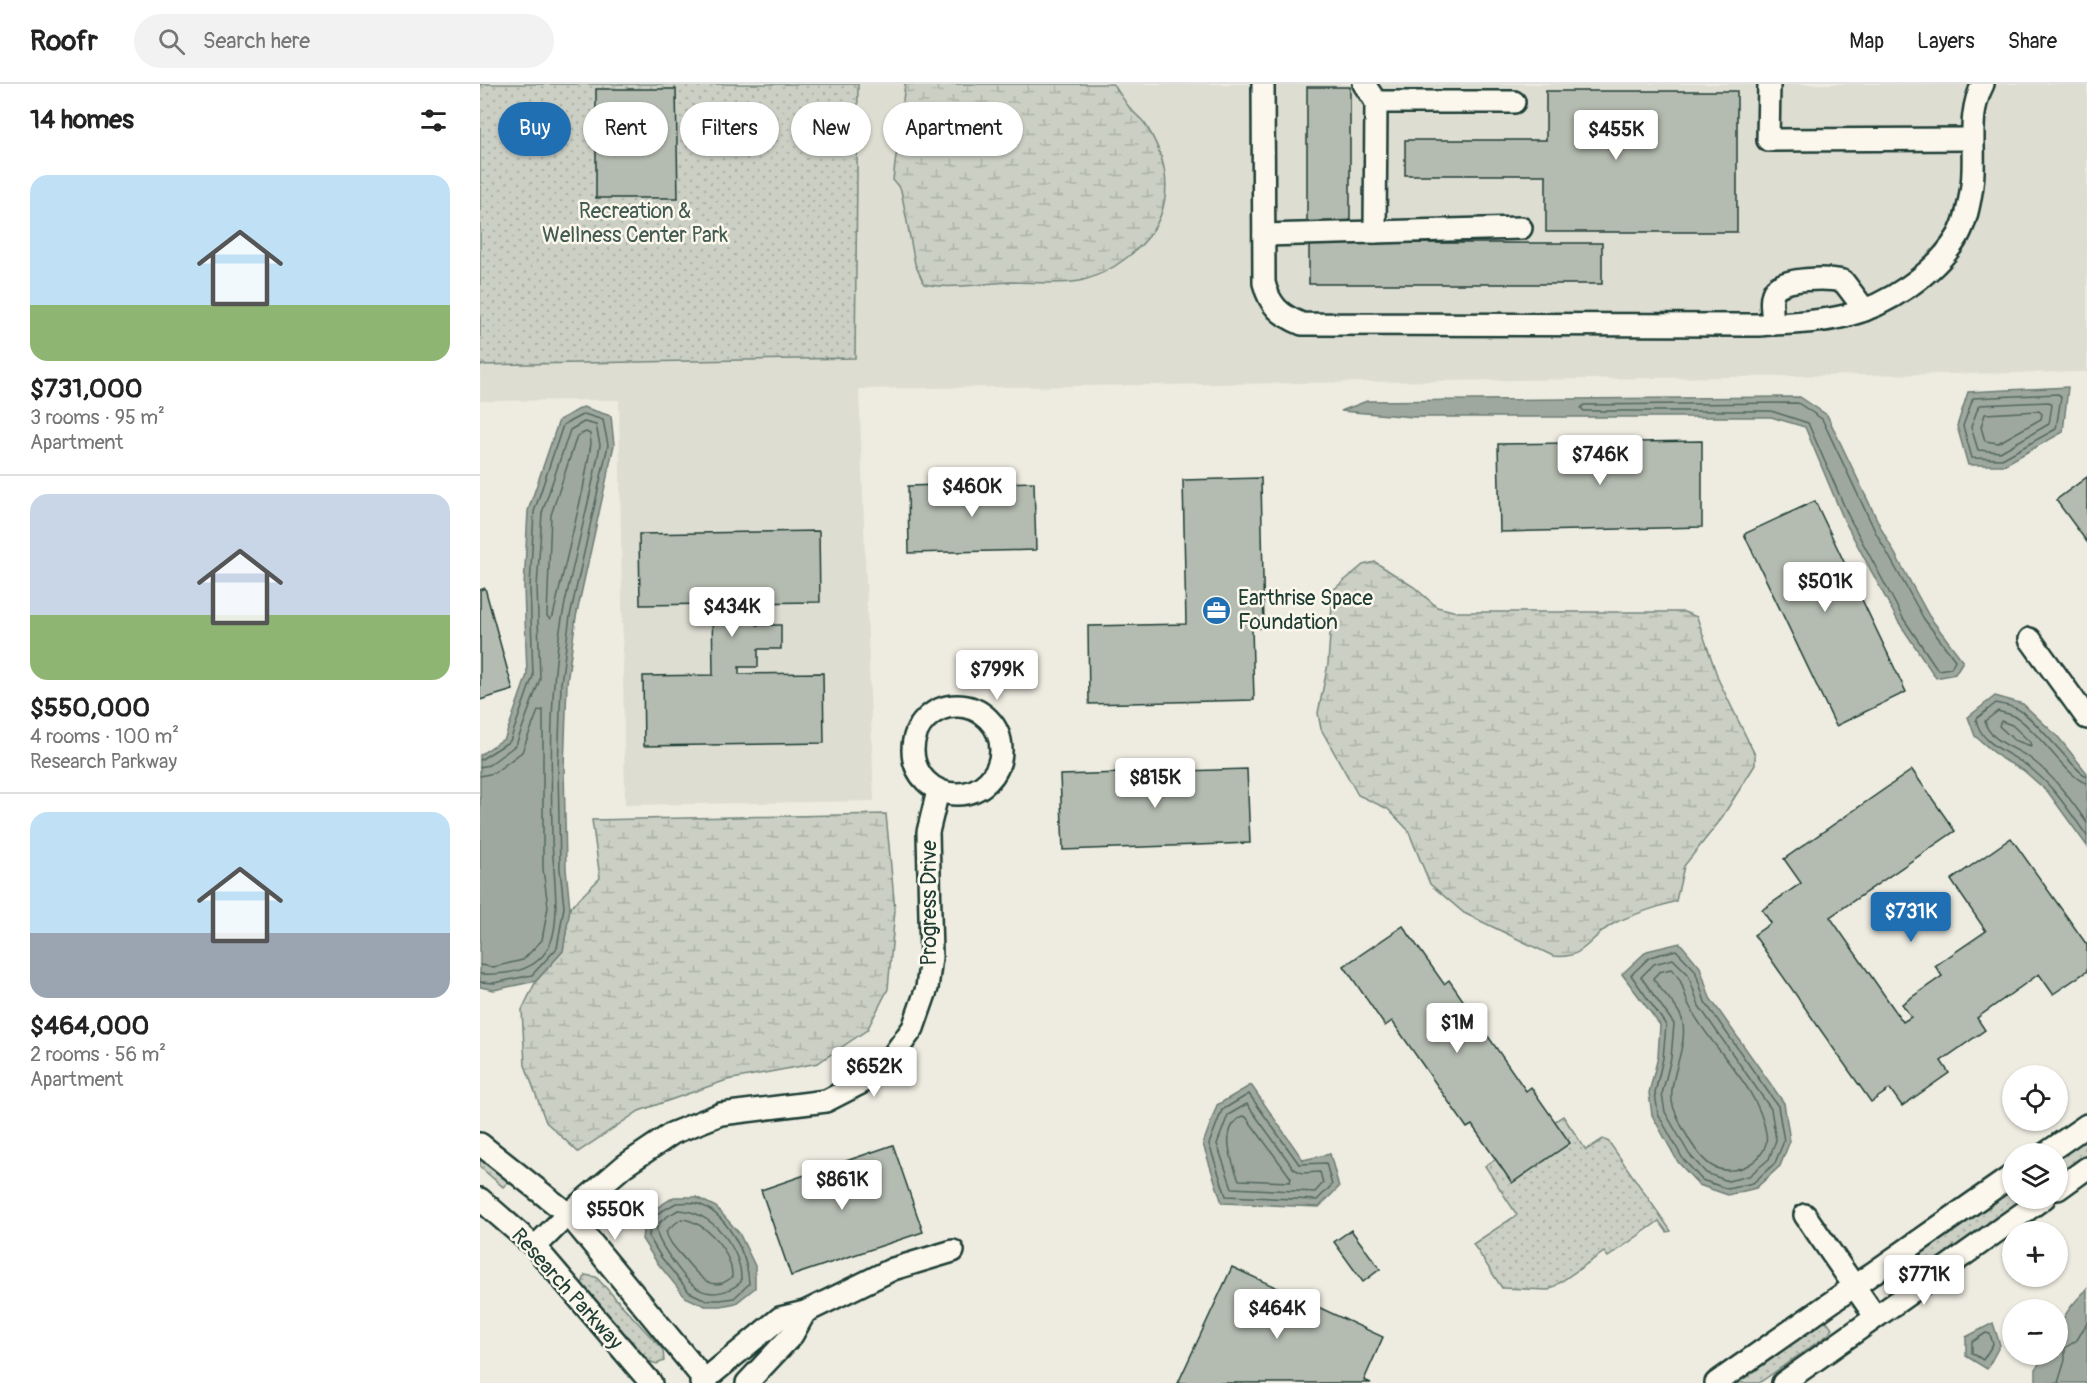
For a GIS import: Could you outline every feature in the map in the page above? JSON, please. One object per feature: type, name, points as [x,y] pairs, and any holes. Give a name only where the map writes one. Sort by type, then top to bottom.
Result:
[{"type":"street","points":[[1263,84],[1264,283],[1268,299],[1282,316],[1302,324],[1773,324],[1808,323],[1865,310],[1915,281],[1942,258],[1959,234],[1972,191],[1973,117],[1983,84]]},
{"type":"street","points":[[1364,84],[1377,102],[1375,232]]},
{"type":"street","points":[[1769,84],[1768,140],[1972,139]]},
{"type":"street","points":[[1377,102],[1514,102]]},
{"type":"street","points":[[1264,235],[1521,228]]},
{"type":"street","points":[[1773,324],[1772,297],[1775,289],[1786,282],[1832,279],[1843,281],[1865,310]]},
{"type":"street","points":[[2030,639],[2087,718]]},
{"type":"street","points":[[950,707],[976,710],[991,722],[1000,739],[1002,754],[998,767],[991,780],[973,791],[952,795],[938,790],[922,778],[915,765],[913,749],[916,734],[924,721],[936,711],[950,707]]},
{"type":"street","name":"Progress Drive","points":[[535,1247],[568,1214],[624,1166],[673,1133],[721,1114],[826,1101],[865,1081],[889,1061],[913,1028],[927,988],[932,957],[928,832],[938,790]]},
{"type":"street","points":[[2061,1143],[2087,1125]]},
{"type":"street","points":[[480,1144],[568,1214],[704,1382],[780,1318],[805,1312],[893,1269],[953,1251]]},
{"type":"street","points":[[2068,1182],[2087,1168]]},
{"type":"street","points":[[1716,1383],[2002,1183]]},
{"type":"street","name":"Research Parkway","points":[[480,1199],[535,1247],[651,1383]]},
{"type":"street","points":[[1783,1383],[2028,1209]]},
{"type":"street","points":[[1805,1215],[1875,1316]]},
{"type":"street","points":[[747,1383],[792,1335],[805,1312]]},
{"type":"shaded area","points":[[480,84],[2087,84],[2087,372],[859,389],[874,801],[625,805],[619,400],[480,401]]},
{"type":"green space","name":"Recreation & Wellness Center Park","points":[[480,84],[858,84],[858,102],[791,102],[791,156],[857,156],[855,358],[480,365]]},
{"type":"green space","points":[[905,84],[1113,84],[1129,107],[1145,124],[1157,145],[1166,181],[1161,215],[1141,246],[1120,263],[1098,275],[1080,281],[956,286],[924,284],[915,264],[901,190],[893,180],[896,156],[1023,156],[1023,102],[903,102]]},
{"type":"green space","points":[[1375,562],[1414,587],[1437,607],[1457,612],[1684,612],[1697,617],[1719,681],[1755,755],[1755,765],[1719,822],[1684,866],[1676,901],[1613,924],[1572,955],[1553,956],[1464,913],[1430,884],[1408,830],[1388,809],[1358,795],[1321,729],[1318,713],[1328,664],[1333,590],[1363,565]]},
{"type":"green space","points":[[886,814],[895,910],[888,989],[867,1030],[818,1063],[727,1080],[639,1111],[578,1152],[546,1122],[525,1065],[522,1010],[536,981],[563,951],[570,908],[600,878],[592,820]]},
{"type":"green space","points":[[1563,1116],[1586,1150],[1603,1139],[1609,1142],[1671,1231],[1667,1232],[1659,1221],[1608,1257],[1604,1252],[1549,1290],[1502,1288],[1473,1244],[1517,1215],[1485,1166]]},
{"type":"green space","points":[[2087,1135],[2087,1157],[2068,1170],[2068,1149]]},
{"type":"green space","points":[[480,1156],[509,1181],[503,1187],[480,1167]]},
{"type":"green space","points":[[2002,1195],[2002,1209],[2013,1209],[1912,1279],[1904,1278],[1901,1272],[1903,1264]]},
{"type":"green space","points":[[585,1275],[596,1277],[663,1350],[664,1361],[657,1364],[648,1361],[582,1284]]},
{"type":"green space","points":[[1819,1321],[1827,1321],[1832,1328],[1829,1334],[1759,1383],[1729,1383]]},
{"type":"water","points":[[2068,387],[2063,432],[2004,465],[1968,465],[1957,426],[1968,392]]},
{"type":"water","points":[[1800,397],[1827,415],[1882,530],[1929,616],[1963,661],[1955,674],[1936,678],[1898,621],[1844,520],[1805,427],[1771,417],[1414,417],[1341,411],[1367,401]]},
{"type":"water","points":[[583,407],[611,416],[614,445],[576,617],[567,683],[564,768],[566,869],[570,908],[563,951],[536,981],[494,990],[480,987],[480,755],[505,738],[527,675],[524,587],[528,511],[559,420]]},
{"type":"water","points":[[1995,696],[2023,704],[2059,738],[2087,773],[2087,846],[2048,792],[2023,770],[2002,759],[1975,736],[1968,717]]},
{"type":"water","points":[[1680,943],[1700,967],[1710,998],[1784,1103],[1790,1141],[1780,1166],[1756,1188],[1728,1195],[1699,1185],[1678,1162],[1652,1115],[1649,1093],[1658,1057],[1660,1025],[1622,974],[1647,951]]},
{"type":"water","points":[[1251,1085],[1303,1160],[1330,1154],[1339,1187],[1319,1207],[1222,1203],[1203,1144],[1217,1105]]},
{"type":"water","points":[[674,1197],[696,1197],[716,1207],[739,1233],[755,1266],[755,1288],[736,1303],[705,1306],[685,1297],[656,1261],[642,1239],[644,1223],[653,1210]]},
{"type":"water","points":[[2087,1289],[2087,1383],[2036,1383],[2038,1365],[2068,1365],[2068,1311]]},
{"type":"water","points":[[1993,1323],[2000,1345],[1987,1369],[1966,1356],[1966,1337]]},
{"type":"building","points":[[1307,87],[1350,87],[1350,225],[1307,225]]},
{"type":"building","points":[[596,89],[676,89],[678,198],[596,198],[596,156],[668,156],[668,102],[596,102]]},
{"type":"building","points":[[1546,91],[1737,91],[1737,232],[1546,232],[1546,175],[1405,175],[1405,140],[1546,140]]},
{"type":"building","points":[[1309,243],[1602,243],[1602,284],[1309,284]]},
{"type":"building","points":[[1702,441],[1702,527],[1500,532],[1498,444]]},
{"type":"building","points":[[2087,477],[2087,542],[2056,500]]},
{"type":"building","points":[[1261,478],[1264,628],[1252,628],[1254,700],[1089,704],[1088,626],[1186,624],[1183,480]]},
{"type":"building","points":[[1034,482],[1036,550],[909,553],[908,486]]},
{"type":"building","points":[[1815,501],[1906,692],[1836,726],[1744,534]]},
{"type":"building","points":[[819,531],[820,602],[739,603],[739,612],[757,612],[757,625],[781,625],[781,649],[758,649],[758,667],[739,667],[739,674],[823,673],[824,743],[644,746],[643,676],[713,675],[712,604],[640,605],[639,534]]},
{"type":"building","points":[[485,588],[513,690],[480,700],[480,590]]},
{"type":"building","points":[[1247,769],[1250,843],[1063,850],[1060,775]]},
{"type":"building","points":[[1912,770],[1955,831],[1830,917],[1903,1022],[1911,1017],[1902,1004],[1942,976],[1935,966],[1986,931],[1951,880],[2011,838],[2087,945],[2087,971],[2053,994],[2039,974],[1977,1018],[1985,1030],[1941,1061],[1949,1073],[1902,1106],[1890,1089],[1871,1102],[1754,935],[1771,923],[1762,910],[1801,883],[1784,859]]},
{"type":"building","points":[[1403,926],[1444,984],[1449,980],[1526,1091],[1531,1087],[1570,1143],[1512,1183],[1472,1125],[1467,1128],[1392,1021],[1385,1026],[1344,966]]},
{"type":"building","points":[[893,1145],[923,1232],[791,1276],[761,1190]]},
{"type":"building","points":[[1351,1230],[1380,1269],[1363,1282],[1334,1242]]},
{"type":"building","points":[[1232,1267],[1383,1337],[1364,1380],[1371,1383],[1178,1383]]},
{"type":"place","name":"Earthrise Space Foundation","points":[[1217,610]]}]
